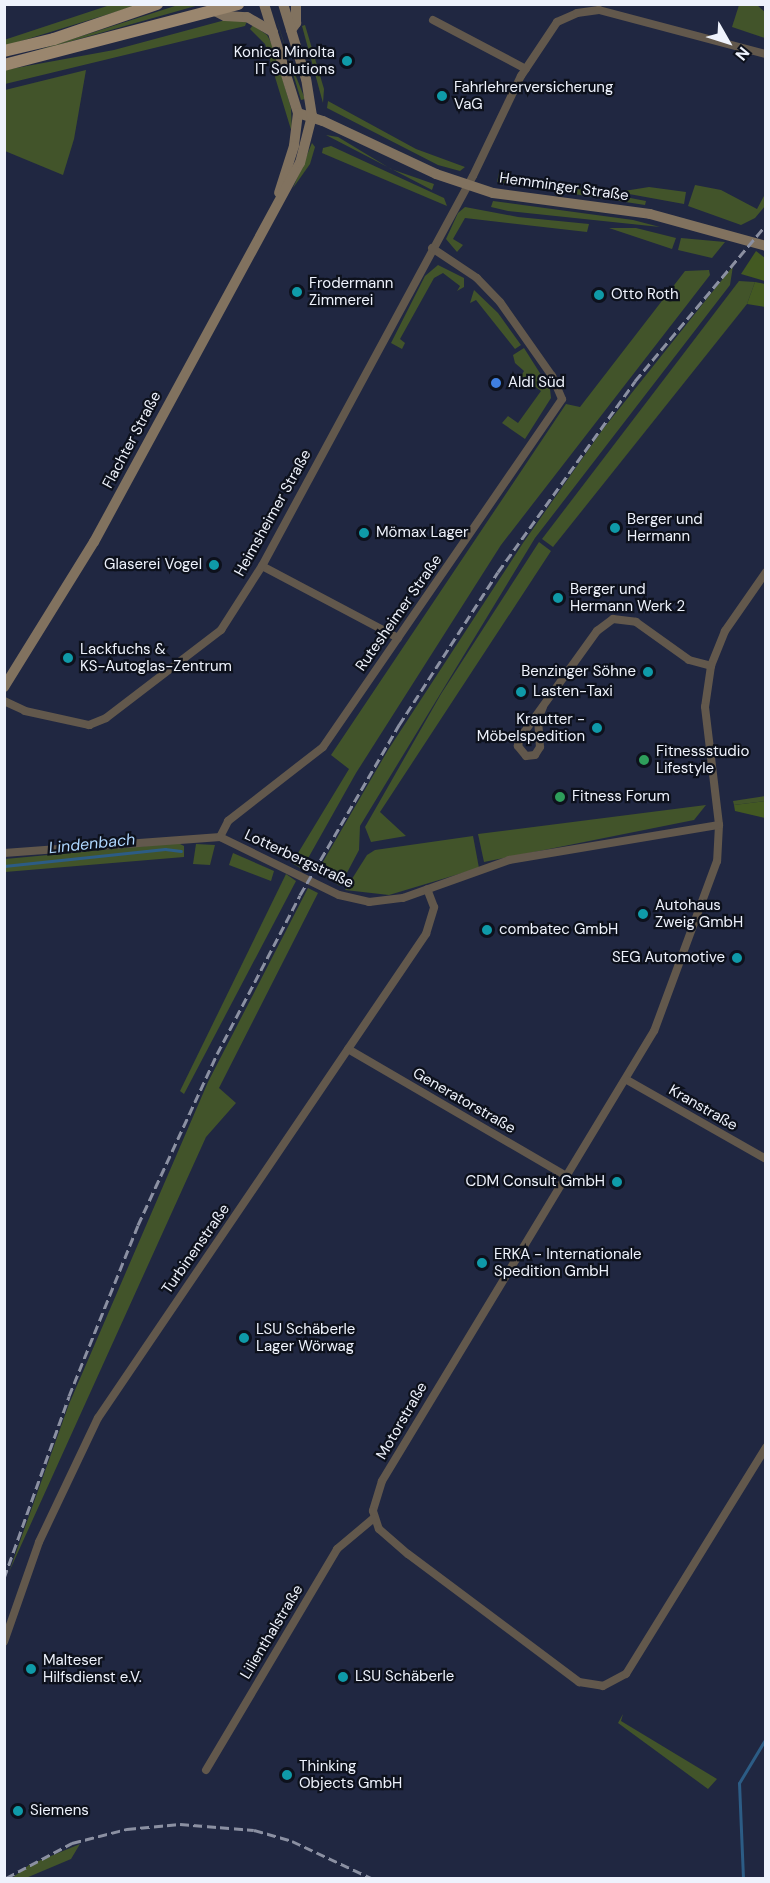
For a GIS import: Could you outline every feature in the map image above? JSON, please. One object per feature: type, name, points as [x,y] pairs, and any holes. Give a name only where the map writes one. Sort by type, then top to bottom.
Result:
[{"type":"main road","points":[[4,51],[54,39],[157,4]]},
{"type":"main road","points":[[4,65],[238,4]]},
{"type":"main road","name":"Flachter Straße","points":[[264,4],[298,113],[294,146],[276,202]]},
{"type":"main road","name":"Flachter Straße","points":[[4,687],[94,542],[276,202],[300,163],[312,116],[283,4]]},
{"type":"main road","points":[[291,30],[296,23],[296,4]]},
{"type":"main road","points":[[215,11],[225,16],[247,17],[273,32]]},
{"type":"main road","name":"Hemminger Straße","points":[[298,113],[312,116],[467,185],[522,199],[650,214],[765,246]]},
{"type":"street","name":"Heimsheimer Straße","points":[[4,701],[77,725],[101,721],[209,642],[262,566],[467,185],[526,69],[557,22],[577,12],[599,10],[765,54]]},
{"type":"street","points":[[433,20],[526,69]]},
{"type":"street","name":"Rutesheimer Straße","points":[[220,837],[235,815],[304,765],[323,747],[562,399],[552,376],[500,303],[477,278],[432,248]]},
{"type":"street","points":[[262,566],[398,638]]},
{"type":"street","name":"Motorstraße","points":[[374,1518],[374,1498],[382,1481],[566,1176],[627,1080],[654,1031],[717,861],[719,825],[705,707],[711,666],[724,632],[765,572]]},
{"type":"street","points":[[543,706],[538,720],[540,747],[535,754],[526,756],[519,750],[518,742],[543,706],[597,631],[613,619],[636,622],[689,660],[711,666]]},
{"type":"street","name":"Lotterbergstraße","points":[[4,854],[220,837],[352,899],[390,901],[509,860],[719,825]]},
{"type":"street","name":"Turbinenstraße","points":[[4,1642],[39,1542],[98,1418],[426,934],[434,908],[427,889]]},
{"type":"street","name":"Generatorstraße","points":[[348,1049],[566,1176]]},
{"type":"street","name":"Kranstraße","points":[[627,1080],[765,1159]]},
{"type":"street","points":[[374,1518],[380,1529],[403,1550],[579,1682],[603,1686],[626,1674],[765,1447]]},
{"type":"street","name":"Lilienthalstraße","points":[[206,1770],[337,1549],[374,1518]]},
{"type":"green space","points":[[110,5],[138,5],[5,46],[4,40]]},
{"type":"green space","points":[[178,5],[199,5],[26,54]]},
{"type":"green space","points":[[739,5],[757,5],[765,12],[765,38],[732,27]]},
{"type":"green space","points":[[274,11],[289,59],[305,99],[301,100]]},
{"type":"green space","points":[[229,19],[247,21],[245,26],[5,84],[5,70],[114,50]]},
{"type":"green space","points":[[253,25],[267,35],[273,46],[291,108],[292,133],[265,44],[250,29]]},
{"type":"green space","points":[[305,25],[324,89],[323,103],[302,26]]},
{"type":"green space","points":[[86,70],[74,139],[63,175],[5,151],[5,90]]},
{"type":"green space","points":[[328,101],[416,149],[465,167],[460,171],[438,165],[327,108]]},
{"type":"green space","points":[[326,135],[338,137],[388,167]]},
{"type":"green space","points":[[312,143],[315,147],[310,164],[293,188]]},
{"type":"green space","points":[[331,146],[444,198],[447,206],[322,153],[323,148]]},
{"type":"green space","points":[[393,170],[434,184],[432,190]]},
{"type":"green space","points":[[499,173],[646,201],[645,205],[497,182]]},
{"type":"green space","points":[[695,185],[721,190],[757,209],[765,194],[765,206],[755,218],[741,225],[688,206]]},
{"type":"green space","points":[[649,187],[686,192],[684,204],[618,192]]},
{"type":"green space","points":[[493,201],[633,220],[660,227],[508,211],[491,207]]},
{"type":"green space","points":[[465,207],[518,217],[589,224],[587,232],[465,218],[453,239],[463,245],[457,252],[446,239],[458,213]]},
{"type":"green space","points":[[609,228],[636,228],[676,238],[672,249]]},
{"type":"green space","points":[[681,238],[725,242],[712,258],[678,250]]},
{"type":"green space","points":[[756,251],[765,258],[765,281],[741,274]]},
{"type":"green space","points":[[438,265],[464,278],[464,287],[457,291],[460,286],[443,273],[434,278],[400,339],[405,343],[402,349],[391,343],[425,276]]},
{"type":"green space","points":[[733,266],[730,285],[535,538],[360,826],[359,850],[340,886],[317,872],[388,750],[523,543],[603,429]]},
{"type":"green space","points":[[709,270],[710,275],[501,545],[356,773],[302,869],[292,863],[349,769],[331,755],[566,404],[580,407],[685,271]]},
{"type":"green space","points":[[739,281],[755,282],[747,304],[553,547],[542,539]]},
{"type":"green space","points":[[755,282],[765,284],[765,307],[747,304]]},
{"type":"green space","points":[[474,290],[498,313],[521,345],[515,349],[476,300],[470,303]]},
{"type":"green space","points":[[524,348],[550,389],[551,398],[525,439],[502,423],[508,416],[518,423],[541,391],[521,376],[524,371],[515,363],[513,355]]},
{"type":"green space","points":[[539,542],[551,551],[380,812],[406,836],[371,842],[365,827],[441,694]]},
{"type":"green space","points":[[765,796],[765,801],[734,805],[733,801]]},
{"type":"green space","points":[[765,801],[765,818],[735,811],[734,805]]},
{"type":"green space","points":[[706,805],[694,820],[484,862],[478,834]]},
{"type":"green space","points":[[473,836],[479,868],[389,895],[345,890],[367,855],[375,850]]},
{"type":"green space","points":[[178,843],[184,846],[184,857],[5,872],[5,859]]},
{"type":"green space","points":[[196,844],[215,845],[210,865],[193,864]]},
{"type":"green space","points":[[233,853],[274,871],[271,881],[229,865]]},
{"type":"green space","points":[[286,874],[296,881],[184,1094],[180,1091]]},
{"type":"green space","points":[[308,888],[318,893],[219,1088],[236,1103],[206,1137],[9,1572],[69,1404],[208,1082]]},
{"type":"green space","points":[[623,1714],[621,1721],[717,1779],[708,1789],[618,1723]]},
{"type":"green space","points":[[80,1844],[71,1859],[26,1878],[12,1878],[29,1865]]},
{"type":"waterway","name":"Lindenbach","points":[[4,866],[165,849],[181,851]]},
{"type":"waterway","points":[[743,1878],[739,1783],[766,1738]]},
{"type":"railway","points":[[4,1578],[69,1396],[138,1225],[217,1054],[300,895],[399,725],[498,572],[635,381],[766,225]]},
{"type":"railway","points":[[6,1878],[72,1843],[127,1829],[180,1824],[254,1830],[292,1841],[371,1878]]},
{"type":"place","name":"Konica Minolta IT Solutions","points":[[347,61]]},
{"type":"place","name":"Fahrlehrerversicherung VaG","points":[[442,96]]},
{"type":"place","name":"Frodermann Zimmerei","points":[[297,292]]},
{"type":"place","name":"Otto Roth","points":[[599,295]]},
{"type":"place","name":"Aldi Süd","points":[[496,383]]},
{"type":"place","name":"Berger und Hermann","points":[[615,528]]},
{"type":"place","name":"Mömax Lager","points":[[364,533]]},
{"type":"place","name":"Glaserei Vogel","points":[[214,565]]},
{"type":"place","name":"Berger und Hermann Werk 2","points":[[558,598]]},
{"type":"place","name":"Lackfuchs & KS-Autoglas-Zentrum","points":[[68,658]]},
{"type":"place","name":"Benzinger Söhne","points":[[648,672]]},
{"type":"place","name":"Lasten-Taxi","points":[[521,692]]},
{"type":"place","name":"Krautter - Möbelspedition","points":[[597,728]]},
{"type":"place","name":"Fitnessstudio Lifestyle","points":[[644,760]]},
{"type":"place","name":"Fitness Forum","points":[[560,797]]},
{"type":"place","name":"Autohaus Zweig GmbH","points":[[643,914]]},
{"type":"place","name":"combatec GmbH","points":[[487,930]]},
{"type":"place","name":"SEG Automotive","points":[[737,958]]},
{"type":"place","name":"CDM Consult GmbH","points":[[617,1182]]},
{"type":"place","name":"ERKA - Internationale Spedition GmbH","points":[[482,1263]]},
{"type":"place","name":"LSU Schäberle Lager Wörwag","points":[[244,1338]]},
{"type":"place","name":"Malteser Hilfsdienst e.V.","points":[[31,1669]]},
{"type":"place","name":"LSU Schäberle","points":[[343,1677]]},
{"type":"place","name":"Thinking Objects GmbH","points":[[287,1775]]},
{"type":"place","name":"Siemens","points":[[18,1811]]}]
